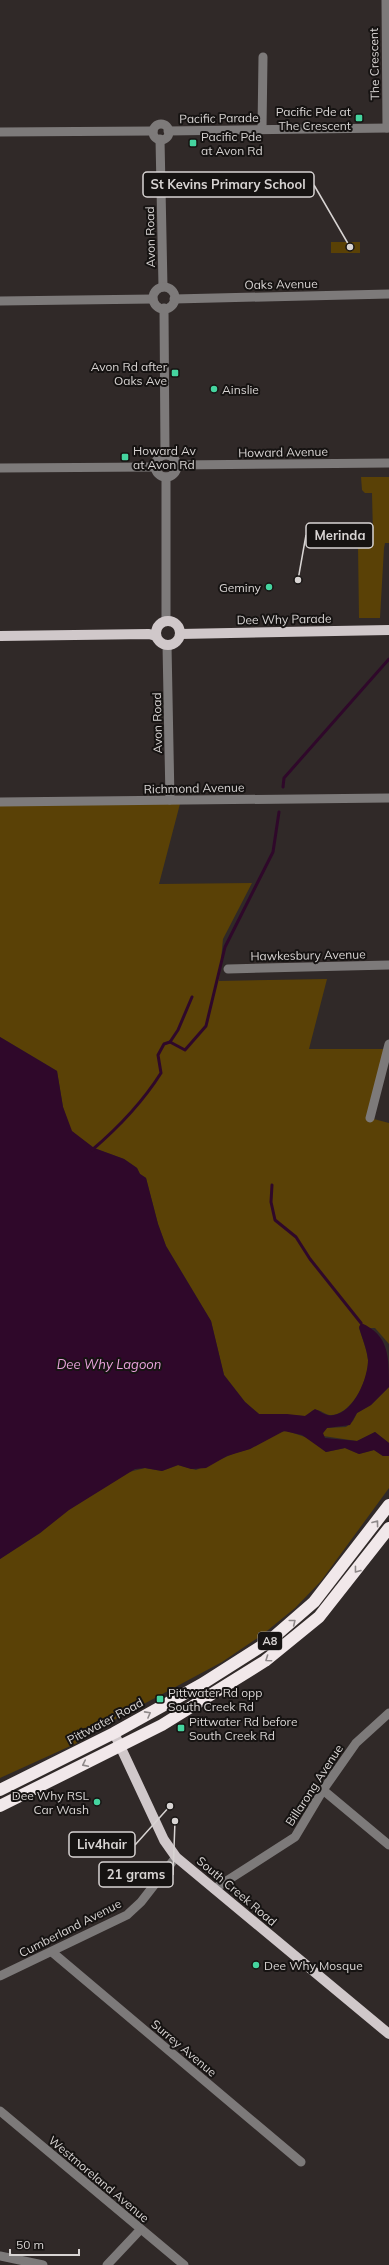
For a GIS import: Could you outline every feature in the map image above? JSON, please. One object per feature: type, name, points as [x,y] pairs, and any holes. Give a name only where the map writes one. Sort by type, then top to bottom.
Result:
[{"type":"highway","name":"Pittwater Road","points":[[0,1790],[114,1733],[202,1684],[268,1642],[300,1616],[336,1576],[389,1505]]},
{"type":"highway","name":"A8","points":[[0,1806],[120,1747],[238,1679],[293,1641],[319,1617],[389,1528]]},
{"type":"main road","points":[[0,636],[149,634],[156,636],[160,642],[167,645],[177,640],[180,634],[177,625],[166,621],[159,624],[156,636]]},
{"type":"main road","name":"Dee Why Parade","points":[[180,634],[389,630]]},
{"type":"main road","name":"South Creek Road","points":[[114,1733],[164,1840],[176,1857],[389,2034]]},
{"type":"street","name":"The Crescent","points":[[386,0],[388,128]]},
{"type":"street","points":[[262,57],[262,130]]},
{"type":"street","points":[[160,124],[167,126],[168,131],[167,136],[160,139],[156,138],[153,131],[156,125],[160,124]]},
{"type":"street","name":"Pacific Parade","points":[[168,131],[388,128]]},
{"type":"street","points":[[0,132],[153,131]]},
{"type":"street","name":"Avon Road","points":[[160,139],[163,287]]},
{"type":"street","points":[[163,287],[170,289],[174,299],[171,306],[164,308],[157,306],[153,299],[156,289],[163,287]]},
{"type":"street","name":"Oaks Avenue","points":[[174,299],[389,294]]},
{"type":"street","points":[[0,301],[153,299]]},
{"type":"street","points":[[164,308],[165,454]]},
{"type":"street","points":[[165,454],[172,456],[177,465],[173,474],[166,477],[158,474],[154,466],[158,457],[165,454]]},
{"type":"street","name":"Howard Avenue","points":[[177,465],[389,463]]},
{"type":"street","points":[[0,468],[154,466]]},
{"type":"street","points":[[166,477],[166,621]]},
{"type":"street","name":"Avon Road","points":[[167,645],[170,800]]},
{"type":"street","name":"Richmond Avenue","points":[[0,802],[389,798]]},
{"type":"street","name":"Hawkesbury Avenue","points":[[228,969],[389,965]]},
{"type":"street","points":[[370,1118],[389,1044]]},
{"type":"street","name":"Billarong Avenue","points":[[214,1890],[295,1837],[323,1790],[356,1743],[389,1713]]},
{"type":"street","points":[[323,1790],[389,1845]]},
{"type":"street","name":"Cumberland Avenue","points":[[0,1976],[127,1915],[140,1902],[176,1857]]},
{"type":"street","name":"Surrey Avenue","points":[[52,1952],[301,2162]]},
{"type":"street","name":"Westmoreland Avenue","points":[[0,2111],[140,2230],[184,2265]]},
{"type":"street","points":[[107,2265],[140,2230]]},
{"type":"street","points":[[0,2256],[42,2265]]},
{"type":"shaded area","points":[[331,242],[360,242],[360,253],[331,253]]},
{"type":"shaded area","points":[[361,477],[389,477],[389,543],[385,543],[384,548],[380,618],[359,618],[358,546],[373,535],[372,493],[365,493],[362,490]]},
{"type":"shaded area","points":[[181,800],[159,884],[252,883],[223,939],[219,981],[327,979],[309,1049],[388,1049],[370,1118],[389,1123],[389,1344],[375,1328],[359,1328],[366,1348],[368,1360],[366,1375],[360,1392],[350,1406],[337,1414],[330,1415],[315,1410],[305,1416],[259,1414],[245,1402],[224,1375],[211,1321],[166,1246],[158,1224],[146,1178],[140,1174],[137,1168],[124,1159],[94,1148],[71,1131],[63,1107],[57,1071],[0,1037],[0,802]]},
{"type":"shaded area","points":[[389,1387],[389,1443],[375,1432],[357,1441],[323,1436],[323,1433],[327,1428],[346,1427],[353,1421],[357,1413],[371,1405]]},
{"type":"shaded area","points":[[287,1431],[308,1438],[326,1452],[345,1448],[359,1454],[374,1450],[383,1456],[389,1456],[389,1488],[321,1581],[295,1608],[262,1635],[222,1662],[84,1736],[77,1743],[0,1778],[0,1559],[40,1533],[68,1510],[129,1472],[145,1468],[162,1471],[178,1465],[196,1470],[235,1453],[250,1449],[280,1432]]},
{"type":"water","name":"Dee Why Lagoon","points":[[0,1037],[57,1071],[63,1107],[72,1131],[94,1148],[124,1159],[137,1168],[140,1174],[146,1178],[158,1224],[166,1246],[211,1321],[224,1375],[245,1402],[259,1414],[287,1414],[305,1416],[315,1409],[329,1415],[341,1413],[354,1401],[366,1376],[368,1360],[366,1348],[359,1327],[361,1323],[377,1334],[386,1348],[388,1356],[389,1387],[371,1405],[357,1413],[350,1425],[327,1428],[323,1433],[325,1438],[357,1441],[375,1432],[389,1443],[389,1456],[383,1456],[374,1450],[359,1454],[345,1448],[326,1452],[302,1435],[284,1431],[250,1449],[227,1456],[206,1468],[191,1469],[178,1465],[162,1471],[145,1468],[135,1469],[69,1510],[40,1533],[0,1559]]},
{"type":"waterway","points":[[283,787],[284,778],[389,659]]},
{"type":"waterway","points":[[92,1150],[130,1114],[154,1084],[161,1073],[158,1055],[164,1044],[170,1042],[185,1050],[206,1026],[225,947],[273,852],[279,812]]},
{"type":"waterway","points":[[170,1042],[178,1030],[192,997]]},
{"type":"waterway","points":[[272,1185],[271,1202],[275,1220],[296,1237],[310,1259],[361,1323]]},
{"type":"place","name":"Pacific Pde at The Crescent","points":[[359,118]]},
{"type":"place","name":"Pacific Pde at Avon Rd","points":[[193,143]]},
{"type":"place","name":"St Kevins Primary School","points":[[350,247]]},
{"type":"place","name":"Avon Rd after Oaks Ave","points":[[175,373]]},
{"type":"place","name":"Ainslie","points":[[214,389]]},
{"type":"place","name":"Howard Av at Avon Rd","points":[[125,457]]},
{"type":"place","name":"Merinda","points":[[298,580]]},
{"type":"place","name":"Geminy","points":[[269,587]]},
{"type":"place","name":"Pittwater Rd opp South Creek Rd","points":[[160,1699]]},
{"type":"place","name":"Pittwater Rd before South Creek Rd","points":[[181,1728]]},
{"type":"place","name":"Dee Why RSL Car Wash","points":[[97,1802]]},
{"type":"place","name":"Liv4hair","points":[[170,1806]]},
{"type":"place","name":"21 grams","points":[[175,1821]]},
{"type":"place","name":"Dee Why Mosque","points":[[256,1965]]}]
